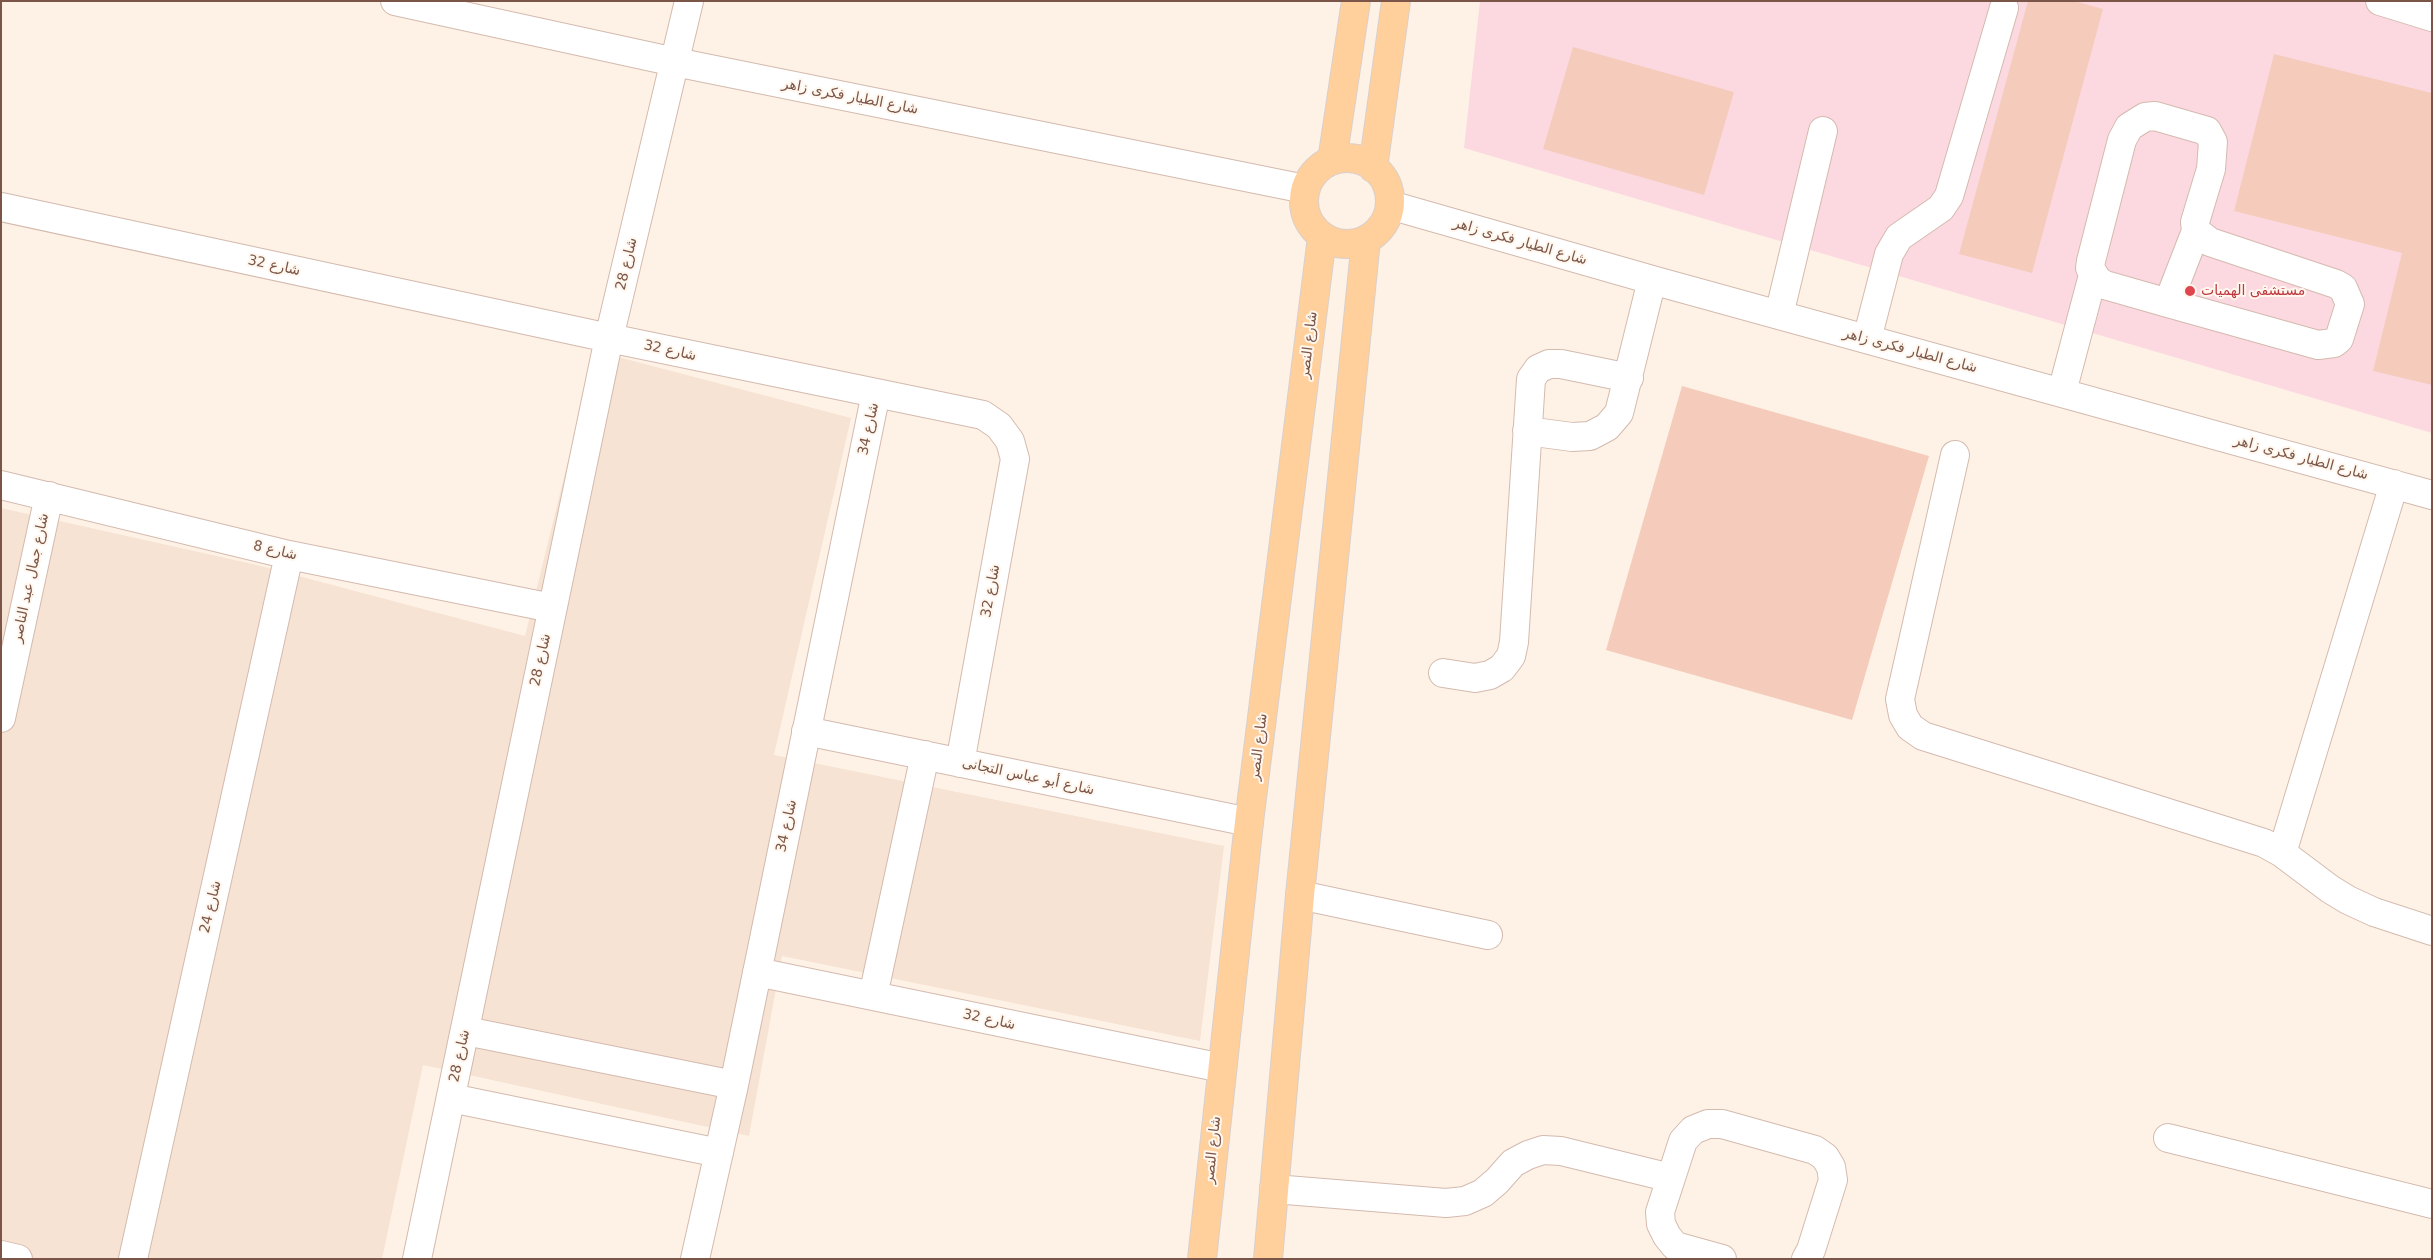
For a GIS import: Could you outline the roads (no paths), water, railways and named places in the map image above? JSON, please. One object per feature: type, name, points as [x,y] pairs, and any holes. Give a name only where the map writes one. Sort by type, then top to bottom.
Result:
[{"type":"main road","points":[[1332,161],[1356,1]]},
{"type":"main road","points":[[1373,168],[1396,1]]},
{"type":"main road","points":[[1353,159],[1373,168],[1386,184],[1390,205],[1386,219],[1378,231],[1366,240],[1348,244],[1339,243],[1322,236],[1312,228],[1306,216],[1305,189],[1311,177],[1320,168],[1332,161],[1353,159]]},
{"type":"main road","name":"شارع النصر","points":[[1202,1259],[1250,822],[1322,236]]},
{"type":"main road","points":[[1268,1259],[1300,895],[1366,240]]},
{"type":"street","name":"شارع الطيار فكرى زاهر","points":[[395,1],[675,62],[1305,189]]},
{"type":"street","name":"شارع 28","points":[[417,1259],[609,338],[689,1]]},
{"type":"street","points":[[2380,1],[2432,17]]},
{"type":"street","points":[[1867,339],[1889,254],[1899,237],[1941,208],[1948,196],[2004,8]]},
{"type":"street","points":[[2062,392],[2093,275],[2091,261],[2122,140],[2129,128],[2145,117],[2155,116],[2207,131],[2213,142],[2211,169],[2195,222],[2196,231],[2168,303]]},
{"type":"street","points":[[1779,315],[1823,131]]},
{"type":"street","name":"شارع الطيار فكرى زاهر","points":[[1390,205],[1652,280],[2432,494]]},
{"type":"street","name":"شارع 32","points":[[1,207],[609,338],[983,415],[999,426],[1010,441],[1015,459],[960,763]]},
{"type":"street","points":[[2093,275],[2105,285],[2318,345],[2334,343],[2339,338],[2350,304],[2343,288],[2210,242],[2196,231]]},
{"type":"street","points":[[1527,430],[1572,437],[1590,436],[1607,427],[1619,413],[1652,280]]},
{"type":"street","points":[[1443,673],[1475,678],[1490,675],[1502,668],[1510,656],[1514,642],[1531,379],[1538,369],[1549,364],[1561,364],[1629,378]]},
{"type":"street","name":"شارع 34","points":[[695,1259],[734,1086],[876,393]]},
{"type":"street","points":[[1955,455],[1900,700],[1903,715],[1910,727],[1923,736],[2264,843],[2282,853],[2348,900],[2374,912],[2432,931]]},
{"type":"street","points":[[2282,853],[2394,484]]},
{"type":"street","name":"شارع 8","points":[[1,485],[289,555],[552,608]]},
{"type":"street","name":"شارع جمال عبد الناصر","points":[[1,718],[48,496]]},
{"type":"street","name":"شارع 24","points":[[133,1259],[289,555]]},
{"type":"street","name":"شارع أبو عباس التجانى","points":[[806,731],[1250,822]]},
{"type":"street","points":[[873,996],[925,755]]},
{"type":"street","points":[[1300,895],[1488,935]]},
{"type":"street","name":"شارع 32","points":[[757,972],[1222,1068]]},
{"type":"street","points":[[466,1031],[734,1086]]},
{"type":"street","points":[[451,1098],[719,1153]]},
{"type":"street","points":[[1722,1259],[1675,1246],[1666,1236],[1661,1224],[1660,1212],[1683,1141],[1693,1130],[1708,1124],[1722,1124],[1815,1150],[1825,1156],[1831,1167],[1832,1180],[1811,1250],[1806,1259]]},
{"type":"street","points":[[2168,1138],[2432,1204]]},
{"type":"street","points":[[1274,1189],[1446,1203],[1465,1201],[1483,1193],[1514,1163],[1528,1154],[1543,1150],[1560,1151],[1671,1178]]},
{"type":"street","points":[[1,1255],[18,1259]]},
{"type":"place","name":"مستشفى الهميات","points":[[2190,291]]}]
